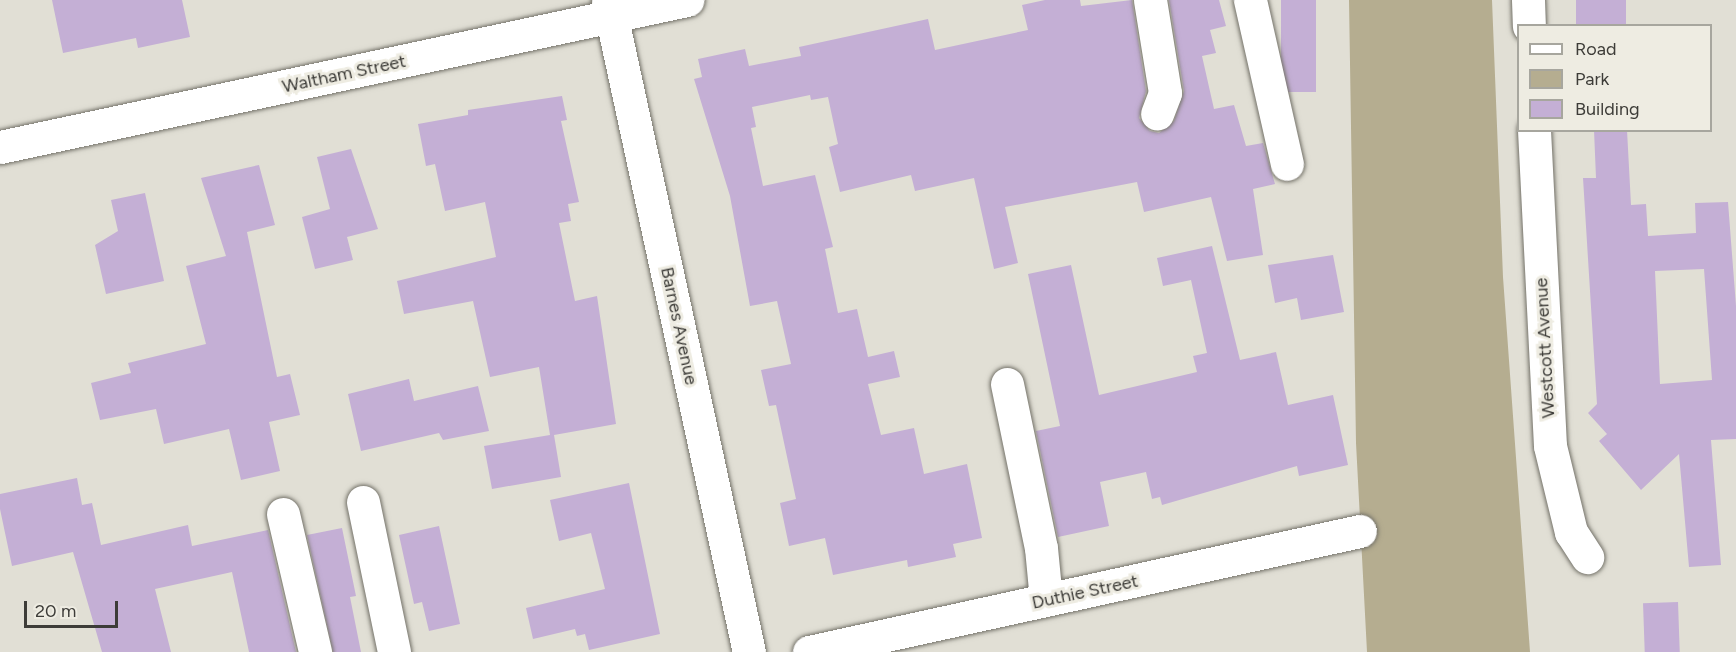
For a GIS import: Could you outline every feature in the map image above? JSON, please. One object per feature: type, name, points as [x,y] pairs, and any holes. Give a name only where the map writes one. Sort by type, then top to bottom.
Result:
[{"type":"street","name":"Waltham Street","points":[[0,147],[610,8],[687,0]]},
{"type":"street","points":[[1149,0],[1165,93],[1157,114]]},
{"type":"street","points":[[1250,0],[1287,164]]},
{"type":"street","points":[[1528,0],[1529,24]]},
{"type":"street","name":"Barnes Avenue","points":[[610,8],[749,652]]},
{"type":"street","name":"Westcott Avenue","points":[[1534,132],[1550,446],[1571,532],[1587,557]]},
{"type":"street","points":[[1007,384],[1041,548],[1046,600]]},
{"type":"street","points":[[363,502],[394,652]]},
{"type":"street","points":[[283,514],[315,652]]},
{"type":"street","name":"Duthie Street","points":[[809,652],[1360,531]]},
{"type":"green space","points":[[1349,0],[1492,0],[1503,277],[1530,652],[1367,652],[1356,443]]},
{"type":"building","points":[[52,0],[182,0],[190,37],[138,48],[136,38],[63,53]]},
{"type":"building","points":[[1045,0],[1080,0],[1081,6],[1132,0],[1146,91],[1139,118],[1150,131],[1159,133],[1174,121],[1184,91],[1169,0],[1219,0],[1226,26],[1210,30],[1216,53],[1202,56],[1214,109],[1234,105],[1246,146],[1263,143],[1275,184],[1253,189],[1263,255],[1227,261],[1211,197],[1144,212],[1137,182],[1005,207],[1018,263],[994,269],[974,178],[915,191],[911,175],[840,192],[829,147],[838,144],[828,97],[811,100],[810,95],[752,107],[756,127],[751,128],[763,186],[815,175],[833,247],[825,249],[838,313],[857,309],[868,357],[894,351],[900,377],[868,384],[881,435],[914,428],[924,474],[967,464],[982,538],[953,544],[956,557],[908,567],[907,560],[833,575],[825,538],[789,546],[780,503],[796,499],[776,405],[769,406],[761,370],[791,364],[777,301],[750,306],[730,196],[694,79],[702,77],[698,59],[745,49],[749,66],[801,56],[799,47],[928,19],[935,50],[1028,30],[1022,5]]},
{"type":"building","points":[[1281,0],[1316,0],[1316,92],[1281,92]]},
{"type":"building","points":[[1576,0],[1626,0],[1626,24],[1576,24]]},
{"type":"building","points":[[562,96],[567,120],[561,121],[579,202],[568,204],[571,221],[559,223],[575,301],[597,296],[616,424],[554,435],[561,477],[492,489],[484,446],[550,435],[539,367],[490,377],[473,301],[404,314],[397,281],[496,257],[485,202],[445,211],[435,164],[426,166],[418,124],[468,115],[468,110]]},
{"type":"building","points":[[1594,132],[1627,132],[1631,205],[1646,204],[1648,236],[1696,233],[1695,203],[1728,202],[1736,306],[1736,439],[1711,440],[1721,565],[1689,567],[1679,454],[1641,490],[1599,441],[1607,434],[1588,413],[1597,404],[1583,178],[1596,178]],"holes":[[[1704,269],[1712,380],[1660,384],[1655,271]]]},
{"type":"building","points":[[351,149],[378,229],[347,237],[353,260],[315,269],[302,217],[330,209],[317,157]]},
{"type":"building","points":[[259,165],[275,225],[247,232],[277,377],[290,374],[300,415],[269,422],[280,471],[241,480],[229,429],[164,444],[156,409],[100,420],[91,383],[131,373],[128,363],[206,344],[186,266],[226,256],[201,178]]},
{"type":"building","points":[[145,193],[164,281],[106,294],[95,245],[118,231],[111,200]]},
{"type":"building","points":[[1212,246],[1240,360],[1276,352],[1288,405],[1333,395],[1348,465],[1299,476],[1297,466],[1162,505],[1160,497],[1152,499],[1146,472],[1100,482],[1109,526],[1058,537],[1036,431],[1060,426],[1028,274],[1071,265],[1099,395],[1197,372],[1193,356],[1207,353],[1191,280],[1163,286],[1157,258]]},
{"type":"building","points":[[1333,255],[1344,312],[1301,320],[1297,298],[1275,303],[1268,265]]},
{"type":"building","points":[[409,379],[414,401],[478,386],[489,431],[443,440],[439,433],[361,451],[348,394]]},
{"type":"building","points":[[77,478],[82,505],[92,503],[101,545],[188,525],[192,546],[268,530],[296,652],[249,652],[232,572],[155,589],[171,652],[102,652],[73,552],[12,566],[0,509],[0,494]]},
{"type":"building","points":[[629,483],[660,634],[589,650],[585,634],[577,636],[575,629],[533,639],[526,608],[605,589],[591,533],[559,541],[550,500]]},
{"type":"building","points":[[439,526],[460,624],[429,631],[422,602],[414,604],[399,535]]},
{"type":"building","points":[[342,528],[356,596],[350,597],[361,652],[333,652],[307,535]]},
{"type":"building","points":[[1678,602],[1680,652],[1645,652],[1643,603]]}]
